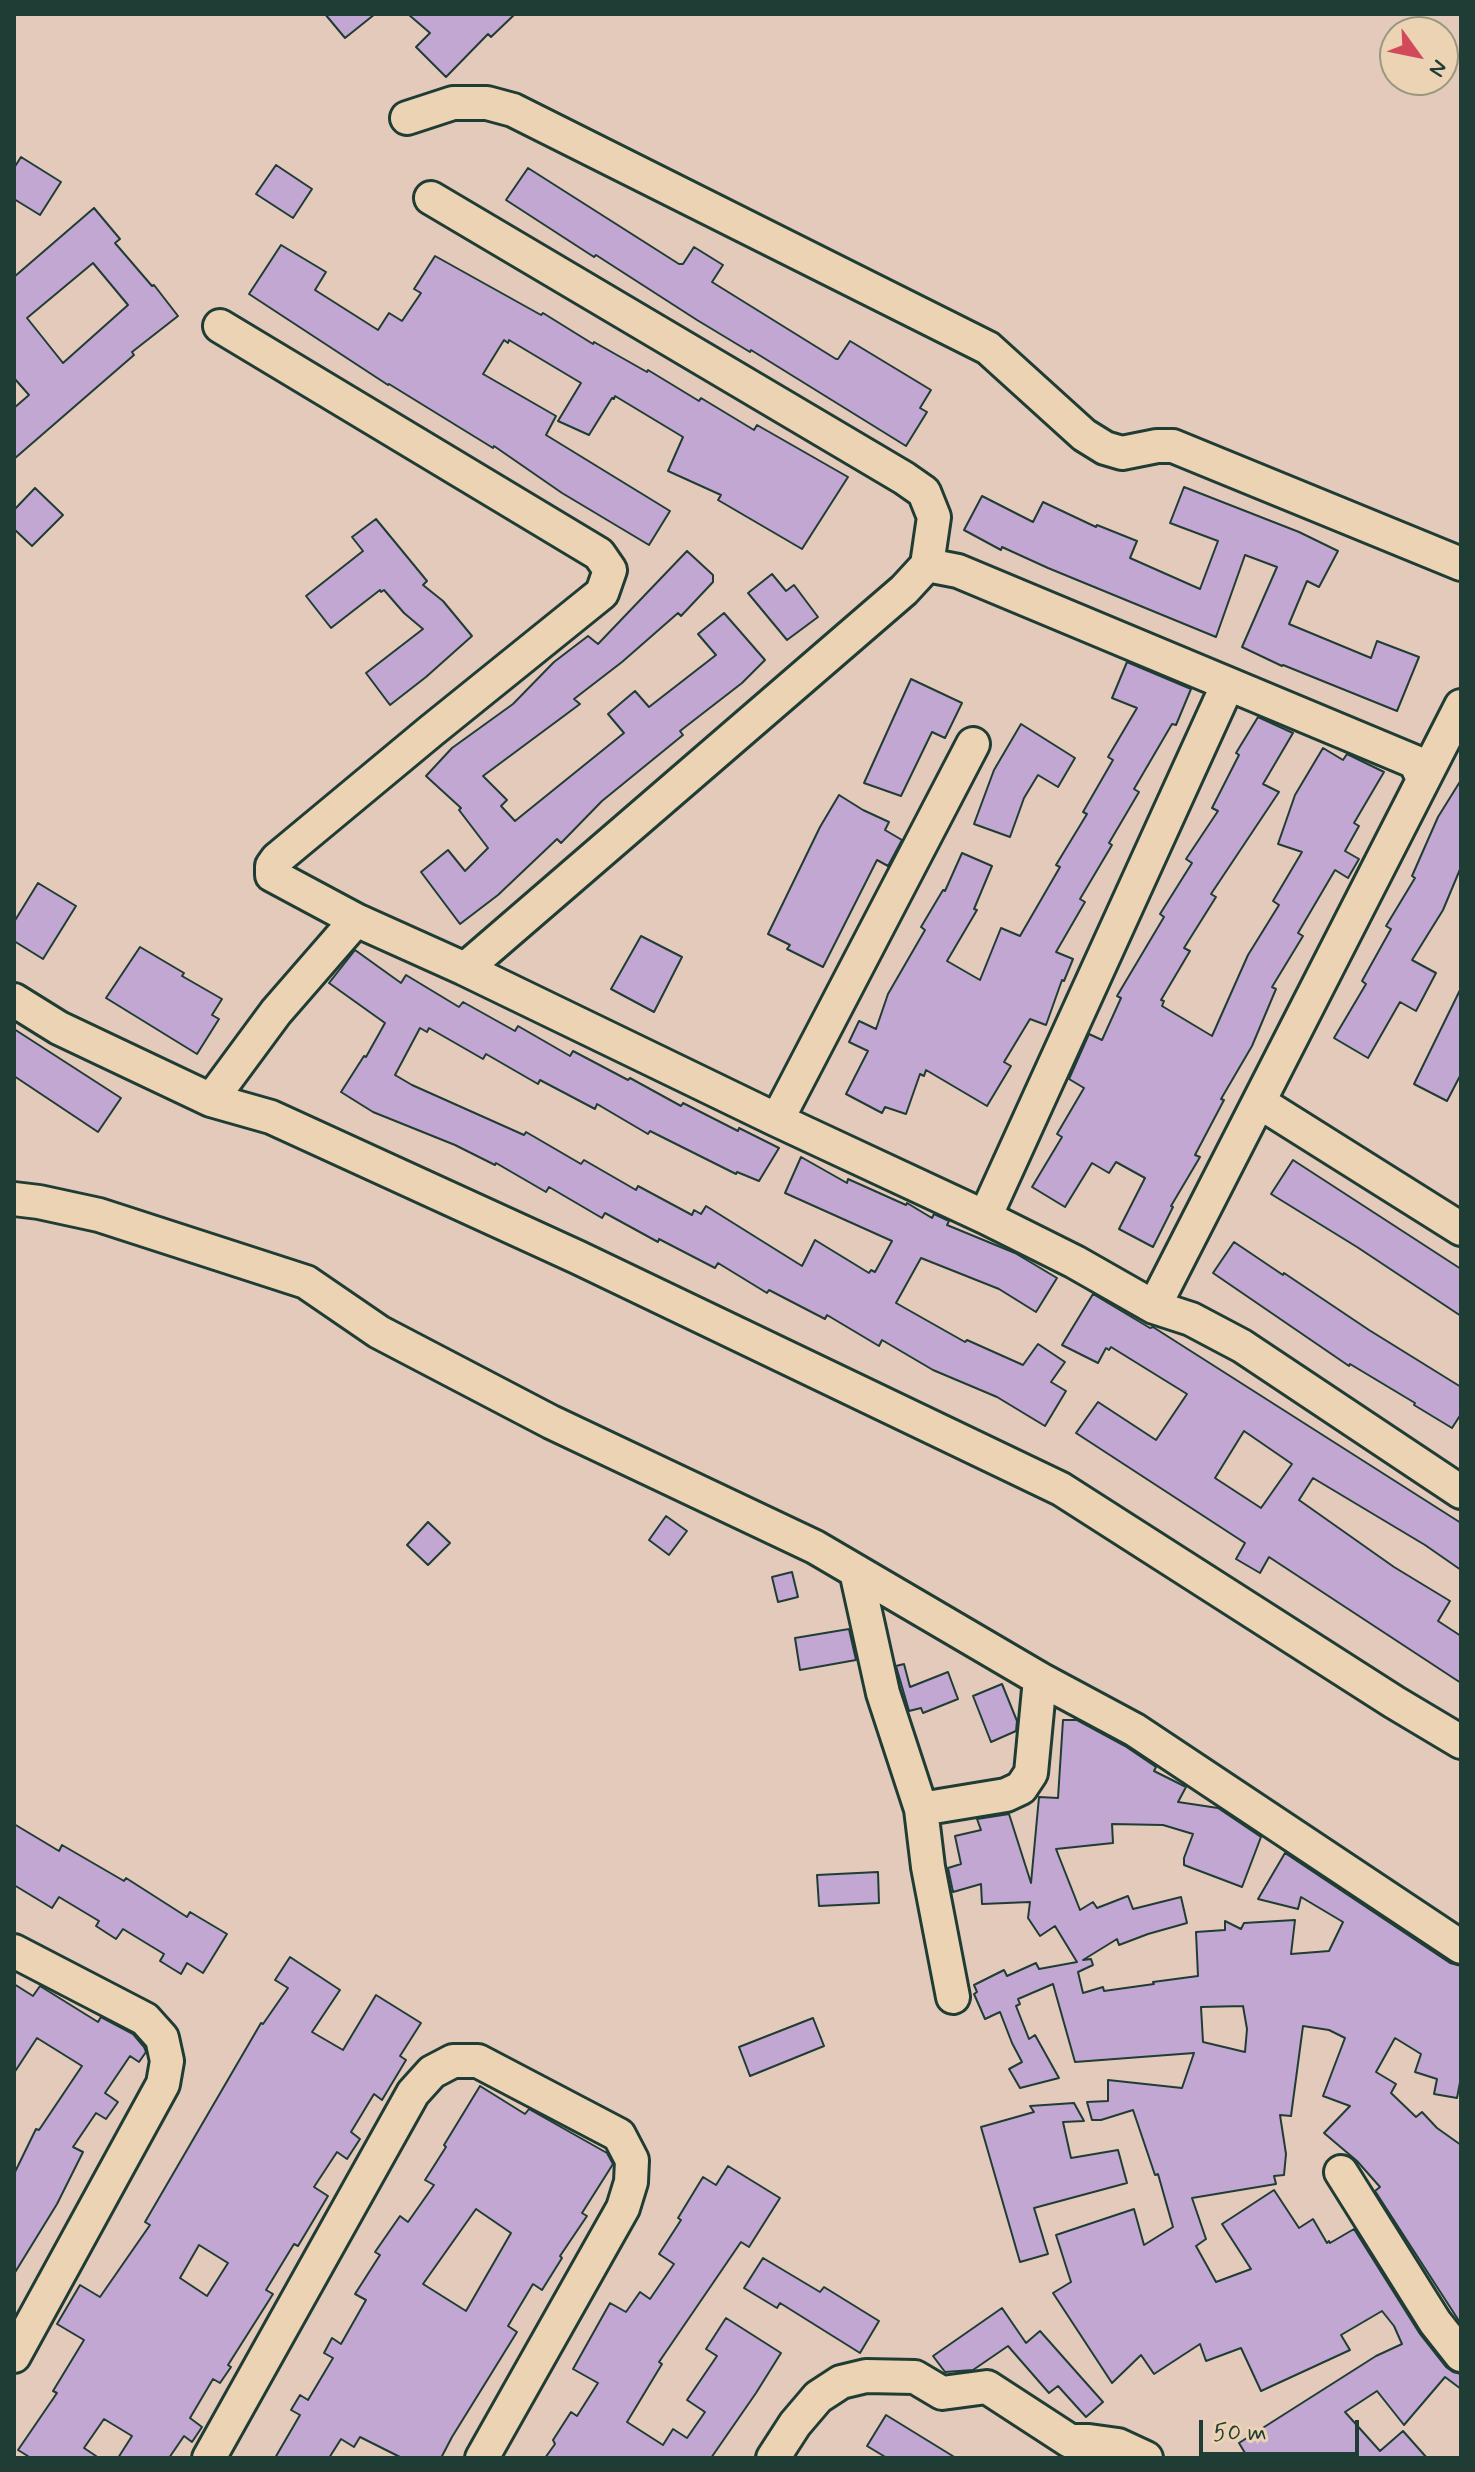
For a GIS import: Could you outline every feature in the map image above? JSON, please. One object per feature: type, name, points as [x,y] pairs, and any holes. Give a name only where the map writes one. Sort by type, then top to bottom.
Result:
[{"type":"street","points":[[407,118],[453,103],[487,103],[513,110],[988,348],[1084,435],[1105,448],[1122,453],[1173,446],[1461,564]]},
{"type":"street","points":[[431,198],[904,478],[924,492],[934,517],[927,565],[904,590],[465,969]]},
{"type":"street","points":[[220,326],[599,554],[610,570],[602,593],[277,859],[272,866],[272,875],[356,920],[985,1217],[1075,1262],[1154,1307],[1191,1319],[1242,1346],[1461,1492]]},
{"type":"street","points":[[927,565],[958,571],[1415,762],[1423,779]]},
{"type":"street","points":[[985,1217],[1228,684]]},
{"type":"street","points":[[1154,1307],[1461,706]]},
{"type":"street","points":[[777,1120],[973,744]]},
{"type":"street","points":[[211,1100],[276,1012],[356,920]]},
{"type":"street","points":[[14,1000],[59,1028],[211,1100],[271,1117],[563,1250],[1061,1489],[1461,1742]]},
{"type":"street","points":[[1259,1102],[1461,1229]]},
{"type":"street","points":[[14,1199],[99,1215],[306,1282],[379,1332],[551,1422],[815,1547],[1040,1679],[1135,1730],[1461,1947]]},
{"type":"street","points":[[856,1571],[883,1693],[921,1809],[928,1867],[953,1997]]},
{"type":"street","points":[[921,1809],[1006,1795],[1021,1788],[1031,1773],[1040,1679]]},
{"type":"street","points":[[14,1951],[145,2019],[162,2038],[167,2061],[163,2084],[14,2356]]},
{"type":"street","points":[[209,2458],[413,2093],[432,2072],[453,2061],[478,2061],[619,2135],[632,2160],[631,2182],[623,2208],[482,2458]]},
{"type":"street","points":[[1341,2172],[1435,2322],[1461,2355]]},
{"type":"street","points":[[773,2458],[795,2424],[818,2397],[841,2382],[866,2376],[915,2377],[942,2393],[987,2387],[1065,2450],[1089,2441],[1118,2445],[1146,2458]]},
{"type":"building","points":[[325,14],[375,14],[345,38]]},
{"type":"building","points":[[408,14],[515,14],[491,37],[488,34],[446,77],[416,47],[430,33]]},
{"type":"building","points":[[21,157],[61,182],[40,215],[14,199],[14,168]]},
{"type":"building","points":[[276,165],[312,189],[293,218],[256,194]]},
{"type":"building","points":[[528,168],[679,264],[683,264],[694,247],[723,265],[712,282],[836,359],[850,341],[931,390],[920,408],[927,412],[906,446],[596,255],[594,257],[506,200]]},
{"type":"building","points":[[94,208],[120,239],[115,243],[178,316],[132,352],[134,355],[14,459],[14,408],[29,395],[14,378],[14,277]],"holes":[[[93,263],[128,305],[63,363],[27,318]]]},
{"type":"building","points":[[281,245],[326,272],[315,290],[378,330],[389,313],[402,321],[421,293],[414,289],[435,256],[541,315],[543,313],[593,344],[648,370],[699,401],[701,398],[754,430],[757,425],[848,477],[802,549],[718,500],[721,495],[668,471],[683,437],[615,396],[589,435],[558,421],[581,383],[509,340],[508,343],[504,340],[483,374],[556,416],[546,435],[670,511],[649,545],[562,493],[494,446],[388,385],[249,294]]},
{"type":"building","points":[[1184,487],[1299,532],[1338,551],[1319,587],[1307,581],[1289,624],[1371,658],[1377,641],[1419,657],[1397,711],[1242,647],[1277,567],[1245,555],[1216,637],[1002,547],[1001,550],[964,530],[982,496],[1033,522],[1043,502],[1096,527],[1137,541],[1130,558],[1200,589],[1218,541],[1170,523]]},
{"type":"building","points":[[35,488],[63,515],[32,546],[14,529],[14,510]]},
{"type":"building","points":[[376,519],[427,581],[423,585],[443,601],[472,636],[390,705],[366,673],[423,629],[384,590],[331,628],[306,596],[363,551],[352,537]]},
{"type":"building","points":[[687,551],[713,575],[713,582],[681,616],[678,613],[574,699],[580,704],[483,776],[507,800],[501,806],[515,821],[624,733],[608,714],[635,691],[649,707],[716,655],[698,634],[724,613],[765,660],[742,683],[680,731],[683,735],[602,801],[561,843],[557,839],[498,895],[460,924],[421,872],[448,850],[465,871],[488,848],[459,810],[461,808],[426,776],[452,748],[513,704],[554,662],[588,636],[598,644]]},
{"type":"building","points":[[772,574],[786,591],[794,585],[818,617],[787,640],[748,593]]},
{"type":"building","points":[[1127,662],[1191,689],[1176,725],[1172,724],[1134,789],[1139,792],[1109,843],[1112,845],[1080,899],[1085,902],[1056,952],[1073,959],[1046,1025],[1030,1019],[1004,1062],[1011,1066],[987,1106],[926,1070],[924,1076],[920,1074],[906,1114],[885,1107],[882,1113],[846,1094],[868,1051],[849,1042],[859,1021],[876,1029],[888,994],[925,930],[921,927],[945,891],[962,853],[992,866],[974,909],[977,910],[947,961],[980,980],[1001,928],[1020,936],[1060,867],[1056,865],[1087,814],[1083,812],[1113,760],[1108,757],[1137,708],[1112,698]]},
{"type":"building","points":[[911,679],[962,703],[945,738],[932,732],[901,796],[864,783]]},
{"type":"building","points":[[1258,717],[1293,733],[1263,784],[1279,792],[1211,894],[1216,897],[1184,948],[1190,951],[1161,1000],[1164,1001],[1162,1006],[1212,1036],[1248,955],[1279,905],[1273,901],[1302,852],[1278,844],[1295,795],[1323,748],[1343,760],[1347,754],[1384,772],[1354,823],[1359,826],[1345,851],[1359,859],[1348,878],[1335,870],[1298,933],[1303,936],[1272,987],[1276,989],[1252,1046],[1221,1099],[1224,1100],[1195,1155],[1200,1157],[1171,1206],[1153,1247],[1119,1229],[1145,1178],[1116,1162],[1109,1173],[1092,1163],[1065,1207],[1032,1187],[1062,1137],[1057,1134],[1084,1088],[1069,1079],[1089,1034],[1102,1040],[1121,998],[1117,996],[1164,917],[1160,914],[1192,863],[1186,859],[1218,811],[1212,808],[1239,755],[1236,753]]},
{"type":"building","points":[[1021,724],[1075,758],[1058,787],[1038,775],[1024,798],[1010,837],[974,824],[994,770]]},
{"type":"building","points":[[1461,780],[1461,867],[1443,910],[1412,960],[1436,973],[1416,1011],[1400,1002],[1368,1058],[1334,1038],[1366,984],[1362,981],[1391,929],[1386,926],[1415,878],[1412,876],[1438,817]]},
{"type":"building","points":[[839,795],[889,822],[885,830],[902,840],[888,866],[877,860],[823,967],[787,949],[790,945],[768,934]]},
{"type":"building","points":[[38,883],[76,906],[43,959],[14,941],[14,922]]},
{"type":"building","points":[[641,936],[682,957],[654,1012],[611,989]]},
{"type":"building","points":[[140,947],[222,999],[212,1015],[219,1019],[197,1054],[106,998]]},
{"type":"building","points":[[355,950],[401,983],[406,975],[459,1007],[463,1002],[515,1031],[518,1026],[570,1056],[573,1051],[681,1106],[683,1103],[779,1148],[759,1181],[736,1174],[650,1131],[648,1134],[597,1104],[595,1109],[540,1080],[538,1084],[486,1054],[483,1059],[429,1028],[427,1032],[420,1028],[395,1075],[524,1135],[526,1132],[581,1164],[584,1160],[636,1190],[638,1186],[692,1215],[694,1210],[701,1214],[706,1206],[802,1266],[815,1240],[869,1273],[871,1270],[875,1272],[892,1241],[785,1193],[801,1157],[847,1183],[848,1179],[907,1203],[932,1218],[934,1214],[949,1221],[947,1225],[1015,1253],[1057,1278],[1036,1312],[999,1289],[921,1258],[896,1303],[965,1342],[967,1340],[1023,1365],[1038,1344],[1065,1362],[1051,1382],[1066,1391],[1045,1426],[997,1397],[933,1370],[882,1340],[879,1346],[827,1315],[825,1319],[769,1290],[767,1293],[718,1263],[715,1268],[605,1213],[602,1218],[549,1187],[546,1192],[496,1163],[373,1112],[341,1092],[385,1023],[329,983]]},
{"type":"building","points":[[1461,988],[1461,1074],[1447,1101],[1414,1084]]},
{"type":"building","points":[[14,1029],[121,1098],[98,1132],[14,1076]]},
{"type":"building","points":[[1293,1160],[1461,1269],[1461,1316],[1271,1194]]},
{"type":"building","points":[[1234,1242],[1461,1387],[1461,1414],[1452,1428],[1349,1366],[1213,1273]]},
{"type":"building","points":[[1093,1294],[1153,1327],[1461,1523],[1461,1570],[1313,1478],[1299,1500],[1394,1567],[1450,1601],[1438,1621],[1461,1636],[1461,1683],[1269,1557],[1260,1573],[1236,1559],[1245,1543],[1076,1433],[1098,1402],[1156,1440],[1187,1394],[1111,1347],[1109,1350],[1106,1348],[1098,1363],[1062,1345]],"holes":[[[1244,1431],[1292,1464],[1261,1508],[1215,1478]]]},
{"type":"building","points":[[666,1516],[687,1531],[669,1555],[649,1540]]},
{"type":"building","points":[[428,1522],[450,1543],[428,1565],[407,1545]]},
{"type":"building","points":[[792,1572],[798,1597],[778,1602],[772,1577]]},
{"type":"building","points":[[849,1629],[856,1660],[800,1670],[795,1638]]},
{"type":"building","points":[[904,1664],[910,1687],[948,1672],[958,1699],[923,1713],[921,1708],[909,1711],[896,1666]]},
{"type":"building","points":[[1002,1684],[1017,1721],[1016,1731],[991,1742],[973,1696]]},
{"type":"building","points":[[1063,1720],[1077,1720],[1125,1746],[1156,1767],[1154,1771],[1186,1787],[1178,1802],[1218,1808],[1261,1837],[1242,1887],[1184,1865],[1193,1834],[1163,1825],[1112,1824],[1113,1843],[1056,1849],[1080,1910],[1093,1902],[1097,1908],[1128,1896],[1133,1909],[1181,1897],[1187,1923],[1119,1945],[1117,1939],[1083,1960],[1091,1959],[1093,1965],[1078,1972],[1083,1993],[1103,1987],[1104,1991],[1198,1976],[1196,1932],[1225,1930],[1225,1921],[1241,1929],[1244,1923],[1295,1920],[1291,1954],[1329,1951],[1343,1922],[1301,1897],[1298,1909],[1258,1899],[1285,1853],[1450,1963],[1461,1966],[1461,2077],[1457,2098],[1434,2094],[1437,2079],[1415,2072],[1421,2054],[1395,2038],[1376,2072],[1396,2084],[1391,2093],[1416,2117],[1422,2112],[1437,2128],[1461,2145],[1461,2324],[1375,2191],[1380,2187],[1357,2161],[1324,2133],[1350,2106],[1323,2096],[1345,2038],[1329,2030],[1303,2026],[1291,2116],[1280,2115],[1286,2154],[1284,2175],[1274,2176],[1276,2184],[1192,2198],[1206,2239],[1196,2246],[1216,2282],[1251,2269],[1222,2224],[1274,2190],[1299,2228],[1313,2219],[1327,2243],[1354,2229],[1420,2334],[1446,2367],[1461,2374],[1461,2389],[1445,2377],[1404,2425],[1377,2391],[1345,2412],[1380,2451],[1403,2431],[1427,2458],[1248,2458],[1239,2443],[1376,2356],[1402,2344],[1394,2326],[1382,2311],[1341,2335],[1350,2350],[1261,2391],[1241,2348],[1206,2361],[1200,2344],[1154,2374],[1141,2355],[1112,2383],[1053,2293],[1071,2282],[1056,2235],[1134,2209],[1144,2245],[1173,2227],[1158,2174],[1155,2175],[1133,2110],[1092,2120],[1087,2102],[1108,2101],[1108,2080],[1182,2088],[1194,2053],[1075,2062],[1053,1984],[1018,1999],[1020,2004],[1016,2006],[1029,2039],[1035,2035],[1059,2078],[1020,2088],[1009,2069],[1022,2062],[1000,2012],[985,2019],[974,1994],[977,1992],[974,1985],[1004,1970],[1007,1976],[1036,1963],[1039,1969],[1077,1962],[1055,1926],[1040,1936],[1028,1918],[1030,1902],[982,1904],[981,1884],[953,1892],[948,1868],[961,1864],[955,1836],[981,1830],[977,1819],[1009,1814],[1031,1883],[1039,1797],[1058,1798]],"holes":[[[1243,2006],[1247,2029],[1245,2052],[1203,2042],[1201,2007]]]},
{"type":"building","points":[[14,1824],[59,1851],[62,1845],[124,1881],[126,1878],[187,1917],[190,1912],[227,1934],[203,1973],[187,1963],[181,1974],[160,1961],[164,1954],[123,1929],[116,1939],[96,1926],[99,1921],[59,1897],[52,1908],[14,1885]]},
{"type":"building","points":[[878,1872],[879,1903],[819,1906],[817,1875]]},
{"type":"building","points":[[290,1957],[340,1990],[312,2032],[343,2050],[376,1995],[421,2023],[400,2056],[406,2060],[382,2100],[374,2094],[351,2132],[360,2139],[347,2159],[337,2152],[314,2187],[328,2196],[298,2246],[294,2244],[266,2290],[273,2294],[228,2365],[231,2367],[220,2383],[213,2379],[190,2418],[202,2427],[192,2442],[184,2436],[169,2458],[118,2458],[132,2436],[104,2419],[84,2448],[99,2458],[31,2458],[18,2450],[57,2393],[53,2391],[84,2340],[57,2324],[80,2285],[100,2297],[150,2225],[145,2222],[261,2023],[288,1988],[275,1980]],"holes":[[[199,2245],[228,2263],[207,2296],[180,2278]]]},
{"type":"building","points":[[14,1984],[33,1996],[40,1986],[98,2022],[101,2017],[133,2034],[146,2052],[139,2062],[130,2056],[105,2093],[118,2102],[106,2119],[96,2113],[73,2147],[83,2152],[57,2204],[14,2274],[14,2174],[36,2129],[39,2130],[82,2066],[37,2038],[14,2073]]},
{"type":"building","points":[[813,2018],[824,2046],[750,2076],[739,2047]]},
{"type":"building","points":[[480,2086],[525,2114],[529,2109],[607,2153],[613,2164],[582,2213],[587,2216],[542,2290],[533,2284],[508,2326],[517,2332],[441,2458],[402,2458],[360,2437],[354,2447],[341,2439],[329,2458],[275,2458],[300,2415],[291,2410],[300,2395],[308,2400],[333,2358],[324,2353],[332,2338],[341,2344],[366,2300],[355,2294],[380,2255],[375,2252],[400,2216],[408,2222],[434,2185],[425,2180],[446,2147],[444,2145]],"holes":[[[476,2209],[511,2233],[466,2311],[423,2284]]]},
{"type":"building","points":[[1074,2103],[1084,2121],[1063,2122],[1071,2158],[1118,2150],[1127,2183],[1034,2208],[1048,2254],[1020,2262],[981,2127],[1034,2112],[1030,2106]]},
{"type":"building","points":[[728,2166],[780,2198],[749,2247],[741,2242],[659,2362],[662,2364],[627,2422],[663,2445],[673,2429],[687,2438],[705,2412],[687,2400],[717,2356],[706,2349],[726,2318],[781,2353],[756,2393],[711,2458],[545,2458],[571,2412],[577,2416],[598,2383],[573,2369],[610,2303],[626,2312],[640,2292],[650,2299],[674,2264],[659,2254],[681,2220],[678,2218],[703,2177],[716,2185]]},
{"type":"building","points":[[763,2258],[820,2292],[824,2287],[879,2321],[860,2353],[780,2303],[777,2308],[744,2288]]},
{"type":"building","points":[[1002,2308],[1026,2343],[1040,2331],[1103,2402],[1086,2417],[1058,2386],[1049,2393],[1008,2346],[973,2370],[945,2372],[933,2356]]},
{"type":"building","points":[[886,2415],[956,2458],[887,2458],[867,2446]]}]
